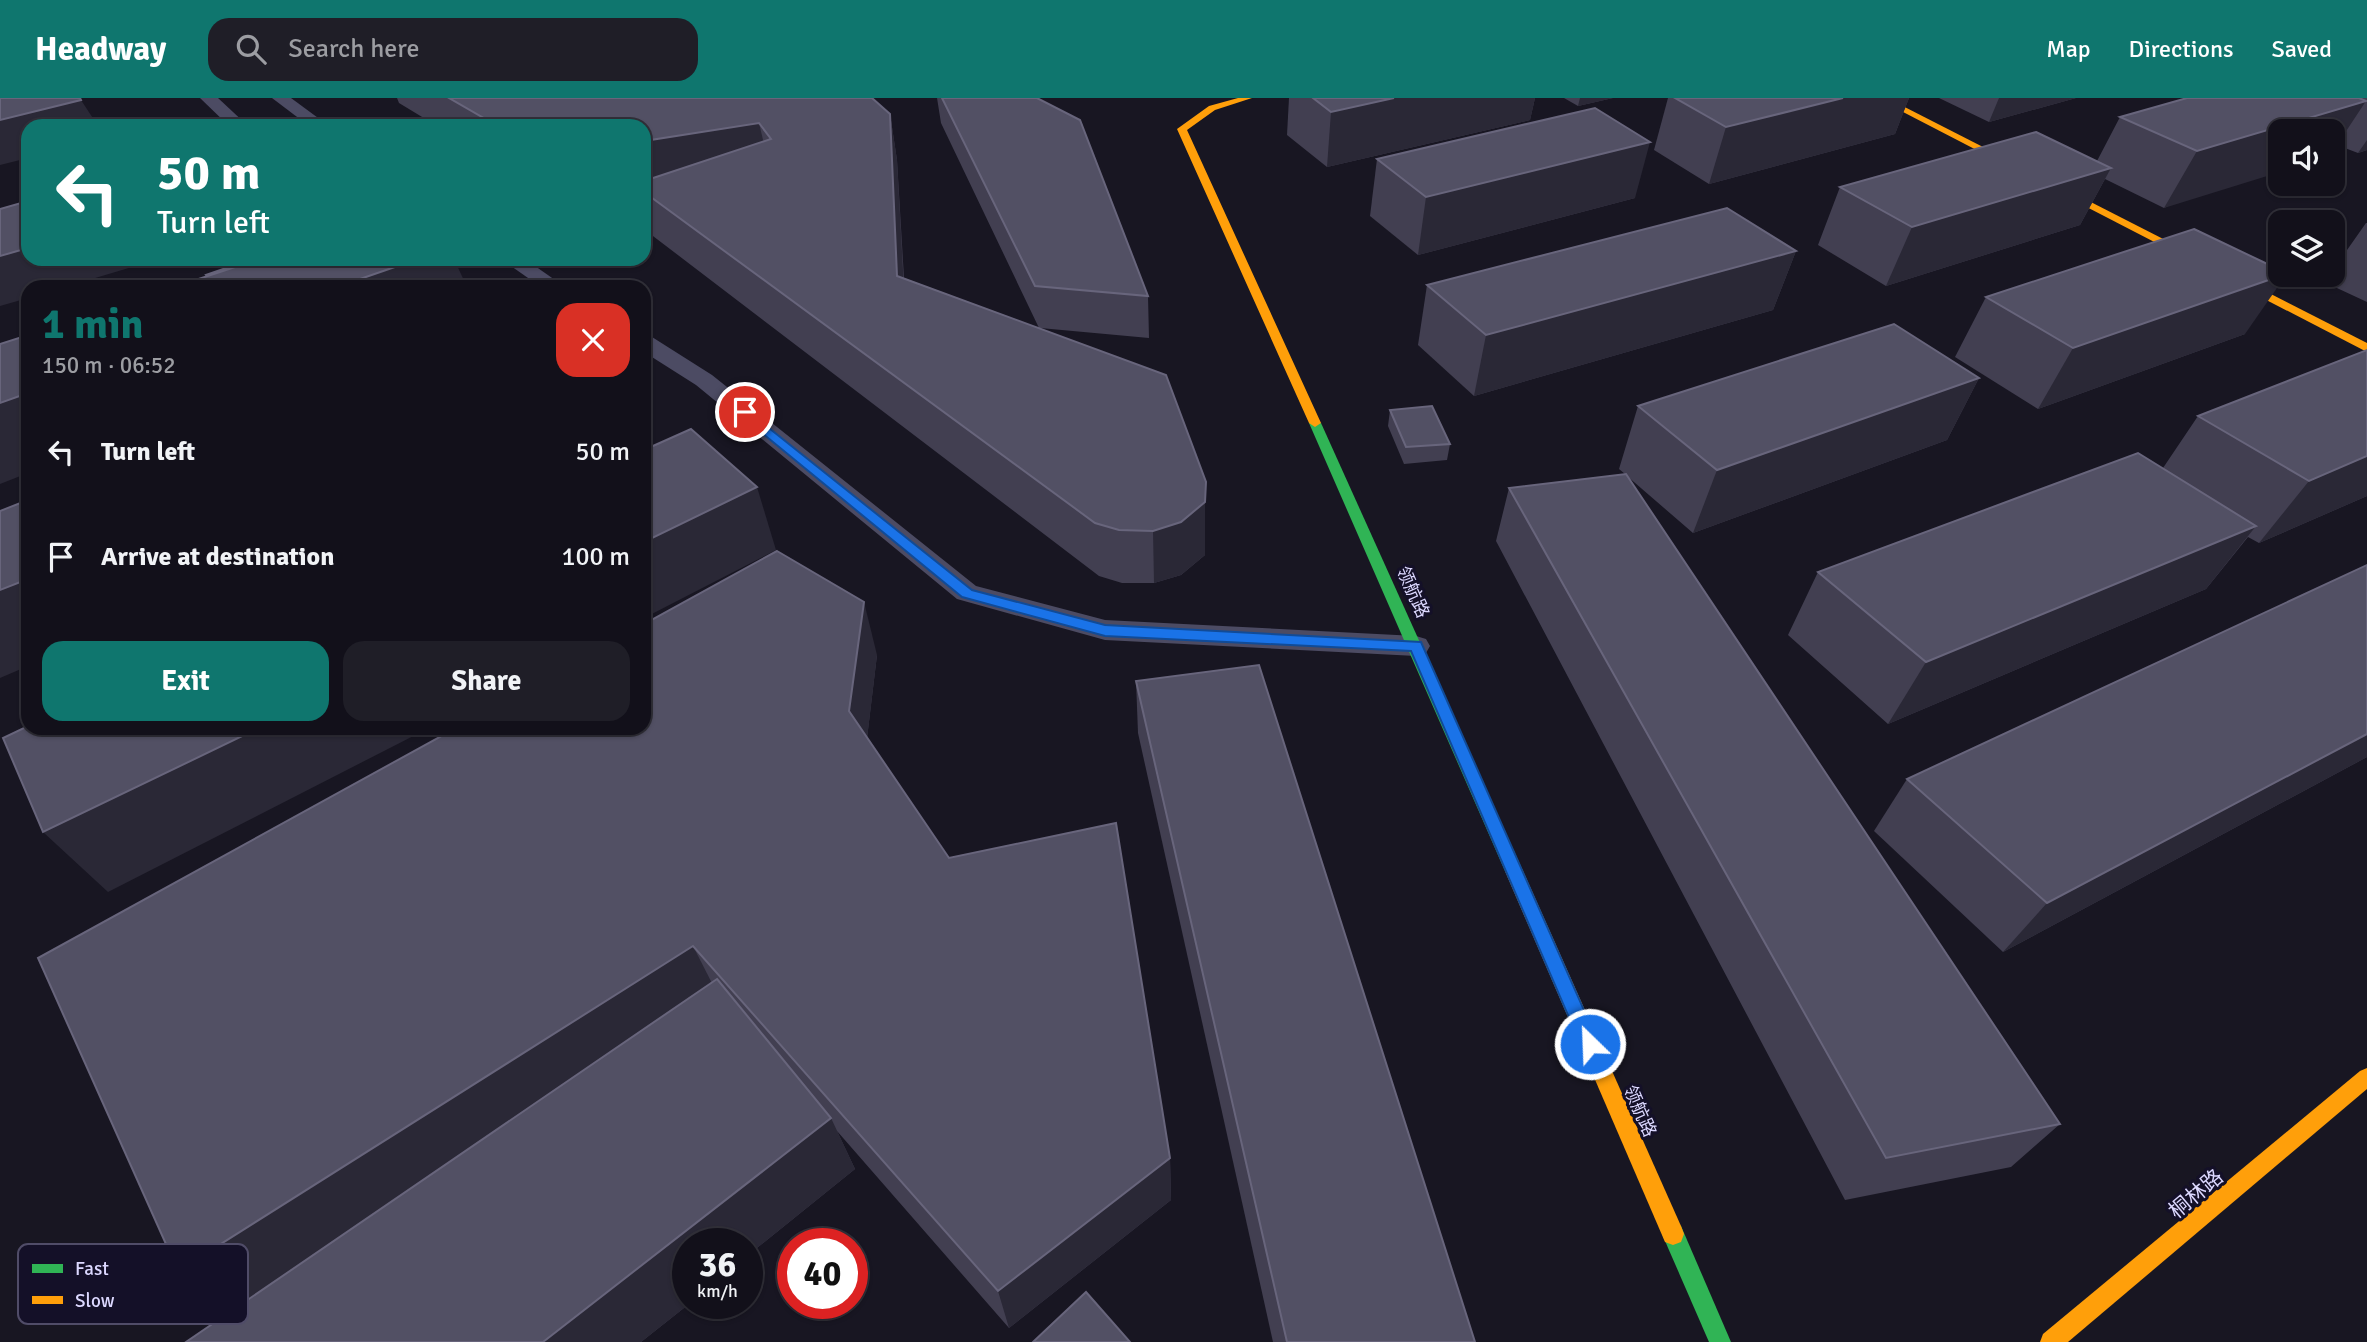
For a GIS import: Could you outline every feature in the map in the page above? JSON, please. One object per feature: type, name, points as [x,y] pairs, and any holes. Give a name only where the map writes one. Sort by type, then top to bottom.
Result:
[{"type":"street","name":"领航路","points":[[1248,98],[1227,102],[1195,116],[1182,129],[1416,646],[1720,1342]]},
{"type":"street","points":[[1880,98],[2367,348]]},
{"type":"street","name":"桐林路","points":[[2051,1342],[2367,1077]]},
{"type":"lane","points":[[208,98],[231,119]]},
{"type":"lane","points":[[280,98],[310,119]]},
{"type":"lane","points":[[522,266],[544,280]]},
{"type":"lane","points":[[651,346],[704,380],[967,593],[1105,630],[1416,646]]},
{"type":"building","points":[[0,98],[80,98],[81,100],[0,120]]},
{"type":"building","points":[[449,98],[872,98],[890,114],[897,276],[1166,375],[1206,482],[1205,502],[1181,522],[1153,531],[1119,530],[1095,523],[651,197],[651,179],[771,139],[759,123],[651,140],[651,119],[485,119]]},
{"type":"building","points":[[942,98],[1037,98],[1080,120],[1148,296],[1035,286]]},
{"type":"building","points":[[1313,98],[1394,98],[1331,112]]},
{"type":"building","points":[[1675,98],[1843,98],[1726,127]]},
{"type":"building","points":[[2187,98],[2359,98],[2366,101],[2305,119],[2268,119],[2268,130],[2197,151],[2120,117]]},
{"type":"building","points":[[1595,108],[1650,142],[1426,197],[1377,159]]},
{"type":"building","points":[[2036,132],[2111,168],[1912,227],[1840,187]]},
{"type":"building","points":[[21,203],[21,250],[0,256],[0,209]]},
{"type":"building","points":[[1727,208],[1796,251],[1486,335],[1427,285]]},
{"type":"building","points":[[2194,229],[2268,264],[2268,280],[2073,348],[1986,297]]},
{"type":"building","points":[[232,266],[237,266],[207,276]]},
{"type":"building","points":[[238,266],[398,266],[357,280],[196,280]]},
{"type":"building","points":[[1894,324],[1979,378],[1717,470],[1638,406]]},
{"type":"building","points":[[21,337],[21,396],[0,403],[0,344]]},
{"type":"building","points":[[2367,350],[2367,456],[2309,481],[2198,416]]},
{"type":"building","points":[[1432,406],[1450,444],[1406,447],[1390,410]]},
{"type":"building","points":[[691,429],[757,487],[651,539],[651,447]]},
{"type":"building","points":[[2138,453],[2256,526],[1926,662],[1818,572]]},
{"type":"building","points":[[1626,474],[2060,1124],[1886,1158],[1509,488]]},
{"type":"building","points":[[21,503],[21,582],[0,590],[0,511]]},
{"type":"building","points":[[777,551],[864,602],[849,711],[949,858],[1116,823],[1170,1158],[998,1291],[693,946],[221,1244],[166,1244],[38,958],[443,735],[651,735],[651,620]]},
{"type":"building","points":[[2367,565],[2367,734],[2047,903],[1907,779]]},
{"type":"building","points":[[1259,665],[1475,1342],[1287,1342],[1136,681]]},
{"type":"building","points":[[21,729],[21,735],[244,735],[43,832],[3,738]]},
{"type":"building","points":[[717,979],[831,1118],[690,1228],[672,1228],[672,1242],[543,1342],[186,1342],[212,1324],[248,1324],[248,1300]]},
{"type":"building","points":[[1086,1292],[1130,1342],[1033,1342]]},
{"type":"traffic: fast","points":[[1315,423],[1514,871]]},
{"type":"traffic: fast","points":[[1673,1234],[1720,1342]]},
{"type":"traffic: slow","points":[[1248,98],[1212,108],[1182,129],[1315,423]]},
{"type":"traffic: slow","points":[[1880,98],[2367,348]]},
{"type":"traffic: slow","points":[[1514,871],[1673,1234]]},
{"type":"traffic: slow","points":[[2051,1342],[2367,1077]]},
{"type":"route","points":[[745,412],[967,593],[1105,630],[1416,646],[1590,1044]]}]
